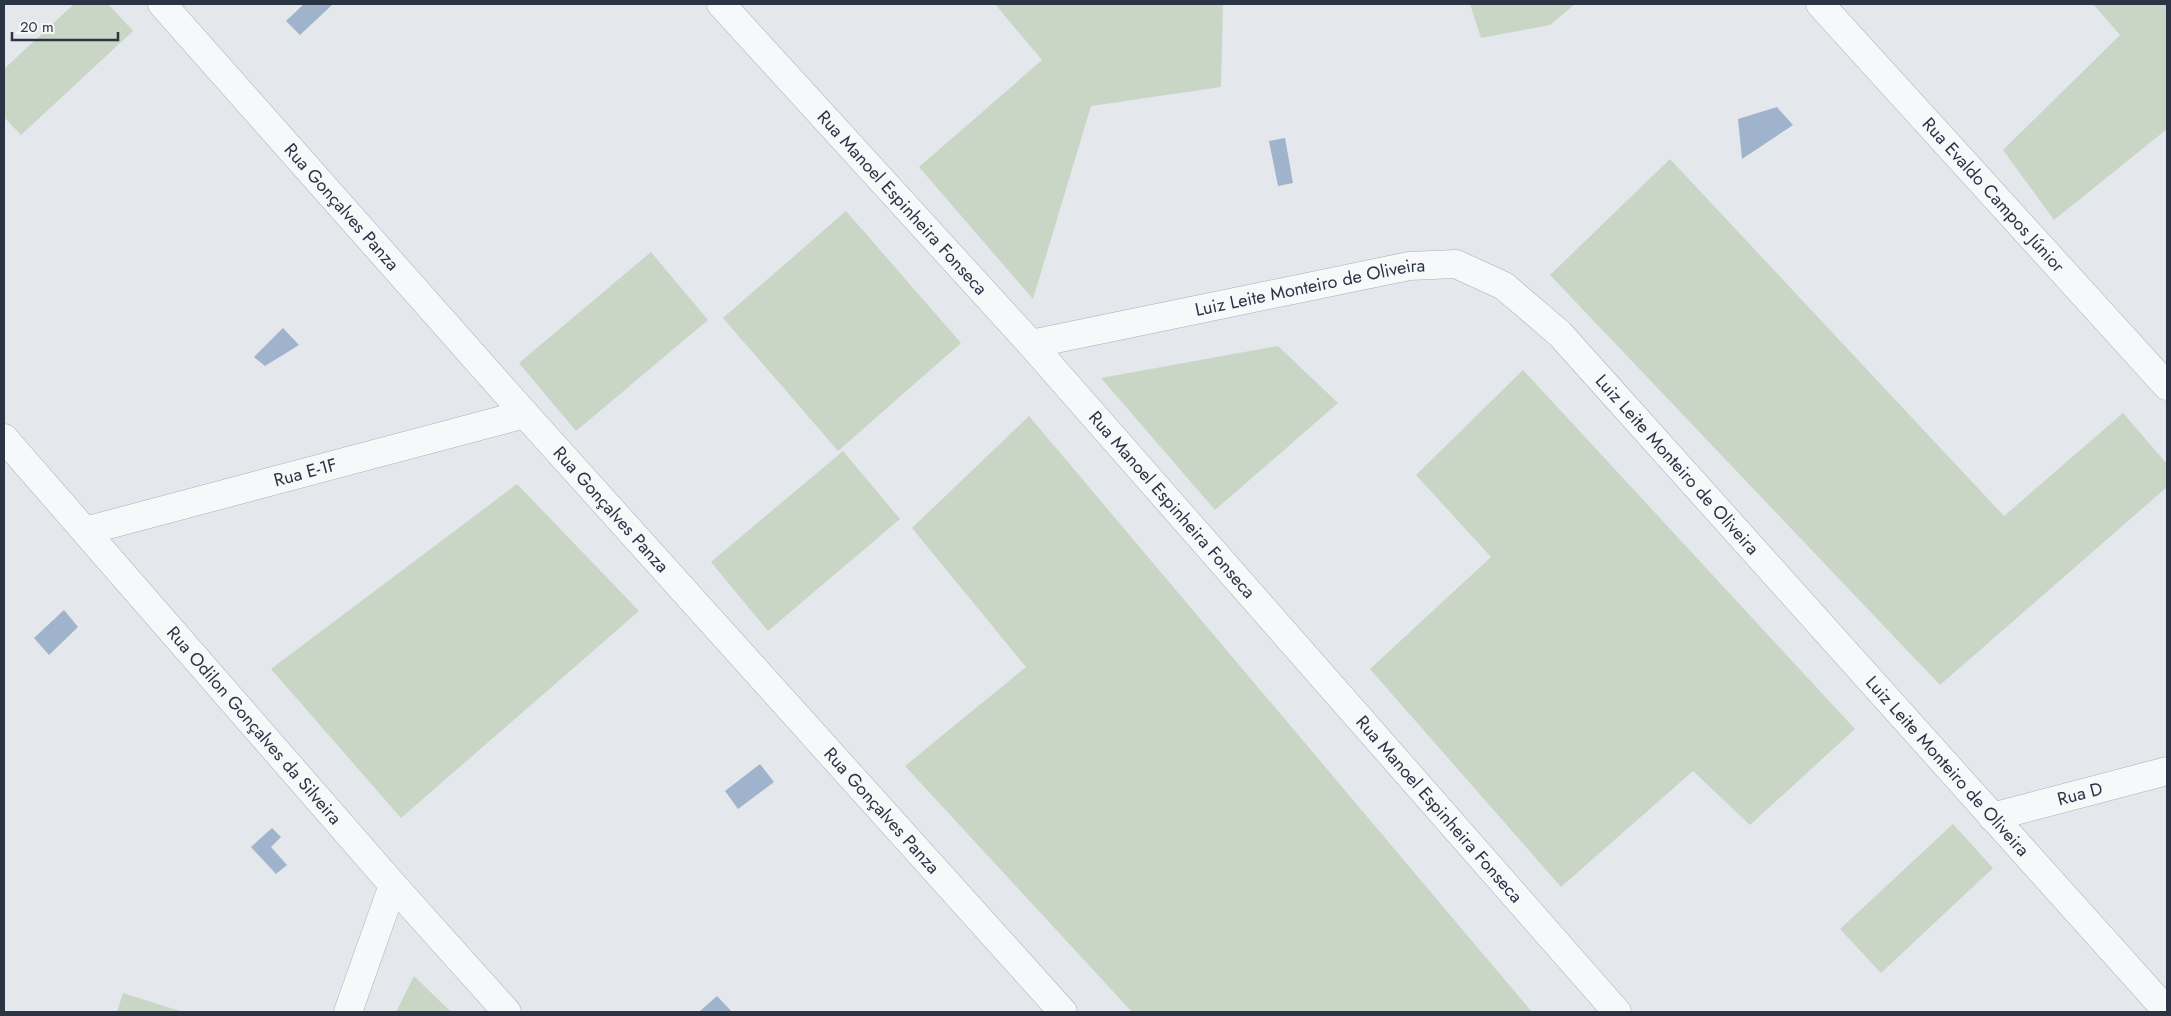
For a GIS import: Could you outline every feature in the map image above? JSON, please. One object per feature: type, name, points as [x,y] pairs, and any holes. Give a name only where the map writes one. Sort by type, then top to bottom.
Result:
[{"type":"street","name":"Rua Gonçalves Panza","points":[[162,4],[525,414],[1063,1012]]},
{"type":"street","name":"Rua Manoel Espinheira Fonseca","points":[[721,4],[1031,344],[1617,1012]]},
{"type":"street","name":"Rua Evaldo Campos Júnior","points":[[1820,4],[2167,386]]},
{"type":"street","name":"Luiz Leite Monteiro de Oliveira","points":[[1031,344],[1409,266],[1456,264],[1504,286],[1560,334],[2167,1011]]},
{"type":"street","name":"Rua E-1F","points":[[85,531],[525,414]]},
{"type":"street","name":"Rua Odilon Gonçalves da Silveira","points":[[4,438],[392,885],[507,1012]]},
{"type":"street","name":"Rua D","points":[[1992,817],[2167,771]]},
{"type":"street","points":[[348,1012],[392,885]]},
{"type":"green space","points":[[74,4],[108,4],[133,31],[21,135],[4,117],[4,69]]},
{"type":"green space","points":[[995,4],[1223,4],[1221,87],[1091,106],[1033,299],[919,167],[1042,60]]},
{"type":"green space","points":[[1470,4],[1575,4],[1550,25],[1481,38]]},
{"type":"green space","points":[[2093,4],[2167,4],[2167,129],[2054,220],[2003,150],[2120,35]]},
{"type":"green space","points":[[1670,159],[2004,516],[2123,413],[2167,464],[2167,487],[1940,685],[1550,275]]},
{"type":"green space","points":[[846,211],[961,343],[838,451],[723,318]]},
{"type":"green space","points":[[651,252],[708,320],[576,431],[519,363]]},
{"type":"green space","points":[[1278,346],[1338,403],[1215,510],[1101,378]]},
{"type":"green space","points":[[1523,370],[1855,729],[1750,825],[1693,771],[1561,887],[1370,669],[1491,557],[1416,475]]},
{"type":"green space","points":[[1029,416],[1532,1012],[1132,1012],[905,766],[1026,667],[912,528]]},
{"type":"green space","points":[[843,451],[900,519],[768,631],[711,562]]},
{"type":"green space","points":[[517,484],[639,611],[401,818],[271,669]]},
{"type":"green space","points":[[1953,824],[1993,868],[1881,973],[1840,929]]},
{"type":"green space","points":[[414,976],[451,1012],[396,1012]]},
{"type":"green space","points":[[123,993],[183,1012],[117,1012]]},
{"type":"water","points":[[304,4],[333,4],[300,35],[286,21]]},
{"type":"water","points":[[1777,107],[1793,125],[1742,159],[1738,119]]},
{"type":"water","points":[[1285,138],[1293,183],[1278,186],[1269,141]]},
{"type":"water","points":[[283,328],[299,345],[265,366],[254,357]]},
{"type":"water","points":[[64,610],[78,627],[49,655],[34,638]]},
{"type":"water","points":[[760,764],[774,782],[738,809],[725,791]]},
{"type":"water","points":[[272,828],[281,837],[271,847],[287,865],[276,874],[251,847]]},
{"type":"water","points":[[717,996],[732,1012],[699,1012]]}]
